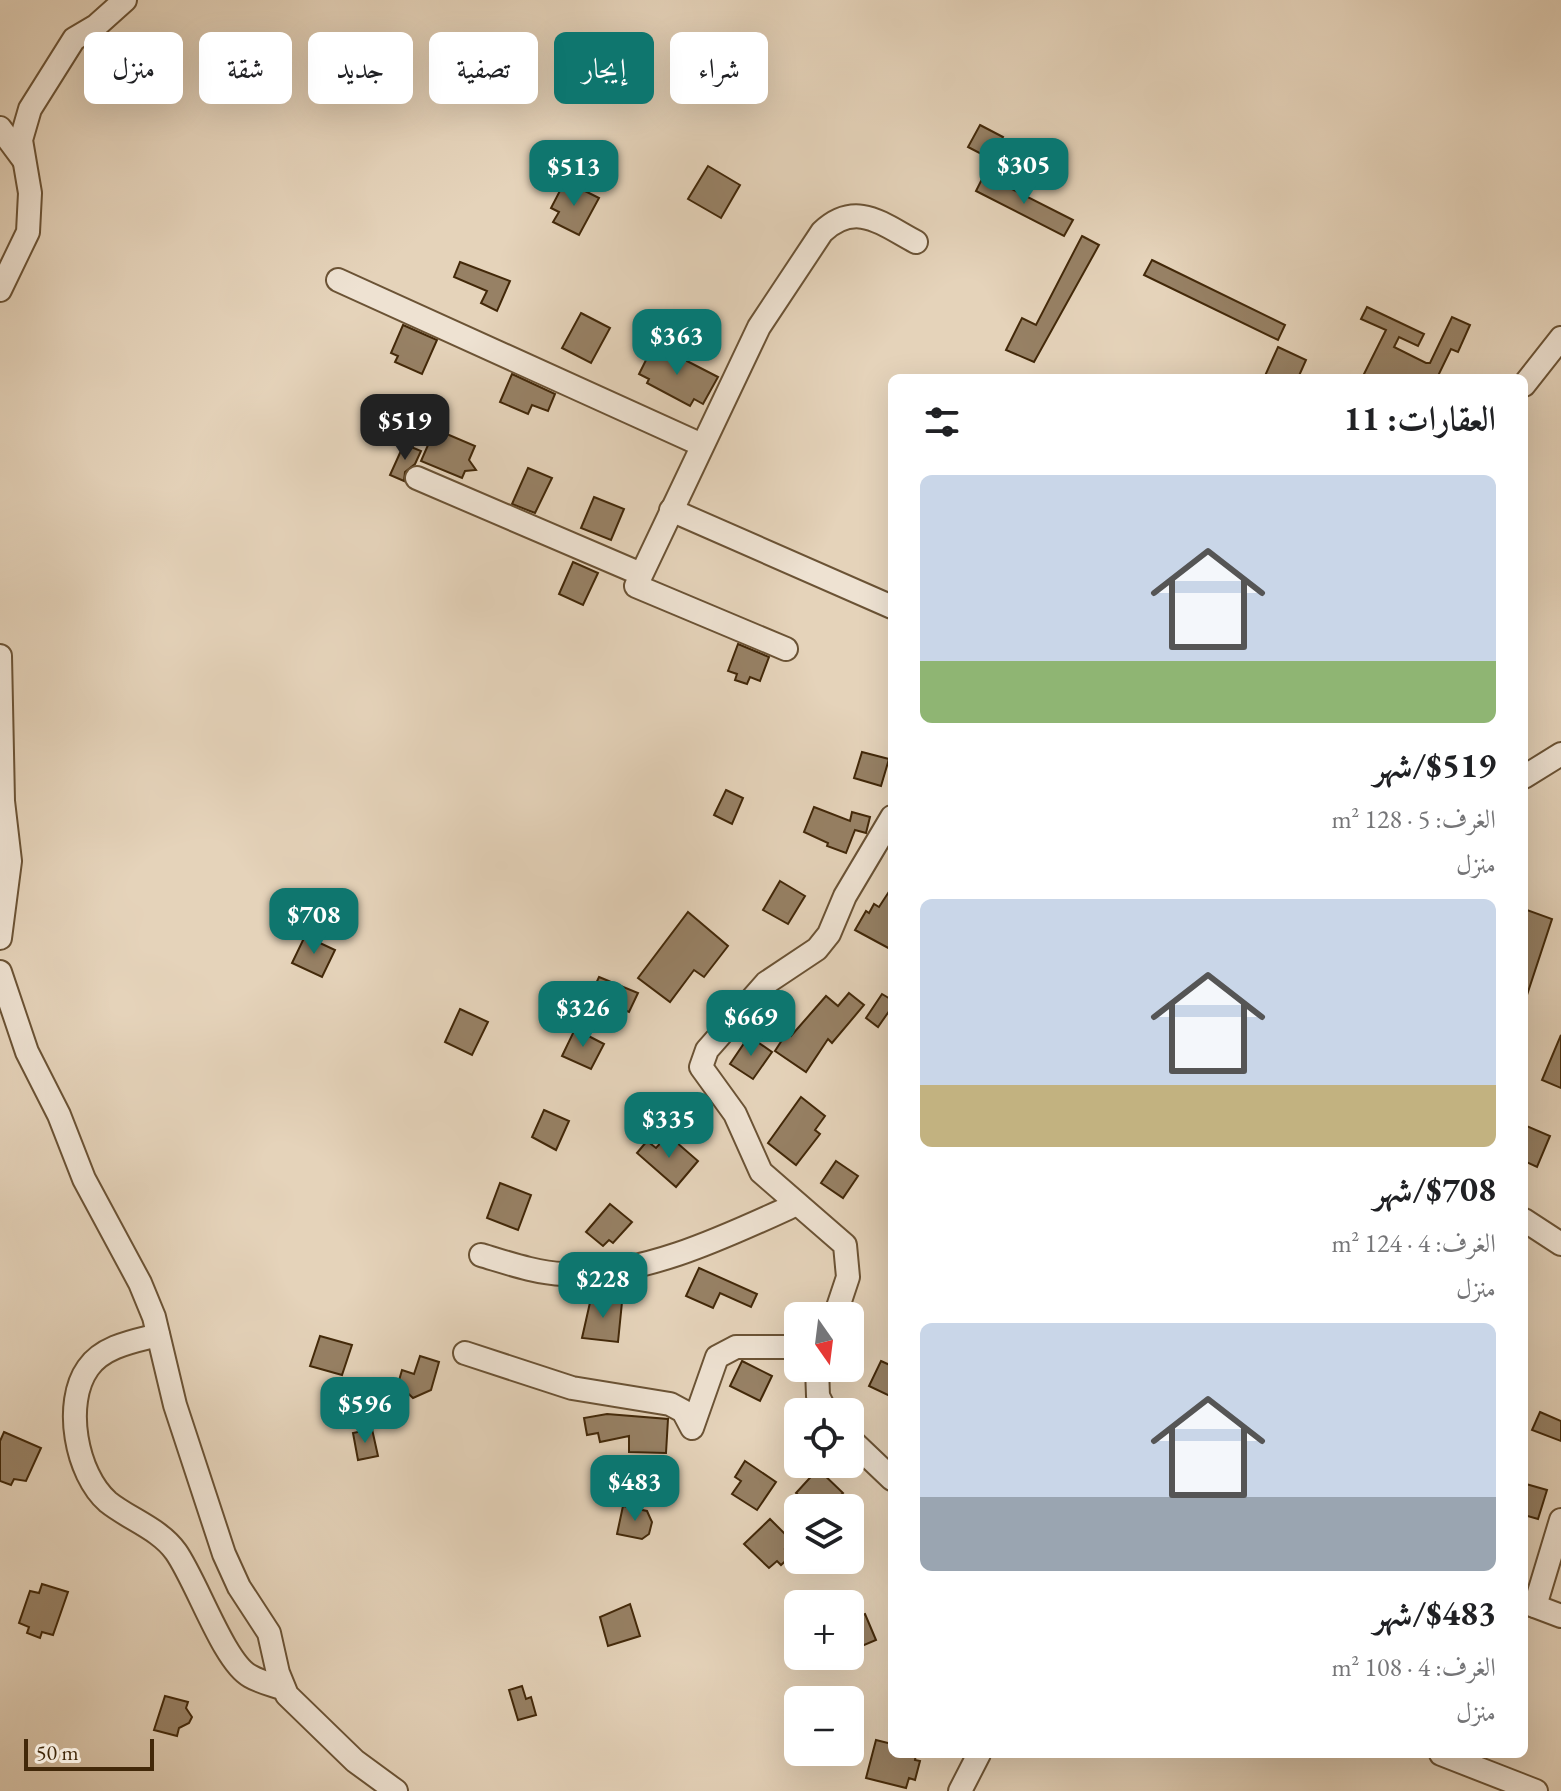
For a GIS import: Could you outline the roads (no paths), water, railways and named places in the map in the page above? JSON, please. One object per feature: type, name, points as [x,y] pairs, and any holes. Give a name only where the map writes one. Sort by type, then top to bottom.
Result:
[{"type":"street","points":[[0,290],[28,232],[30,193],[21,140],[30,109],[74,39],[96,26],[125,0]]},
{"type":"street","points":[[0,128],[23,160]]},
{"type":"street","points":[[786,649],[636,586],[702,445],[779,294],[834,221],[848,215],[870,218],[916,242]]},
{"type":"street","points":[[338,280],[702,445]]},
{"type":"street","points":[[1528,380],[1561,338]]},
{"type":"street","points":[[417,478],[641,574]]},
{"type":"street","points":[[671,510],[888,605]]},
{"type":"street","points":[[0,656],[3,801],[10,861],[9,890],[0,938]]},
{"type":"street","points":[[1528,775],[1561,754]]},
{"type":"street","points":[[840,1302],[848,1277],[845,1245],[761,1172],[735,1114],[703,1074],[703,1059],[766,983],[817,949],[888,824]]},
{"type":"street","points":[[0,972],[27,1052],[59,1115],[84,1179],[140,1283],[158,1335],[175,1405],[224,1554],[239,1587],[269,1633],[284,1689]]},
{"type":"street","points":[[481,1255],[538,1271],[596,1272],[659,1259],[731,1234],[797,1204]]},
{"type":"street","points":[[1528,1223],[1561,1244]]},
{"type":"street","points":[[158,1335],[117,1346],[89,1366],[75,1396],[75,1437],[92,1480],[107,1501],[131,1515],[174,1549],[205,1602],[229,1657],[248,1675],[284,1689],[333,1741],[396,1791]]},
{"type":"street","points":[[465,1353],[572,1388],[670,1404],[683,1411],[692,1428],[717,1357],[736,1347],[784,1347]]},
{"type":"street","points":[[864,1452],[888,1475]]},
{"type":"street","points":[[1561,1520],[1529,1604],[1561,1616]]},
{"type":"street","points":[[960,1791],[977,1758]]},
{"type":"street","points":[[1448,1758],[1491,1783],[1536,1791]]}]
